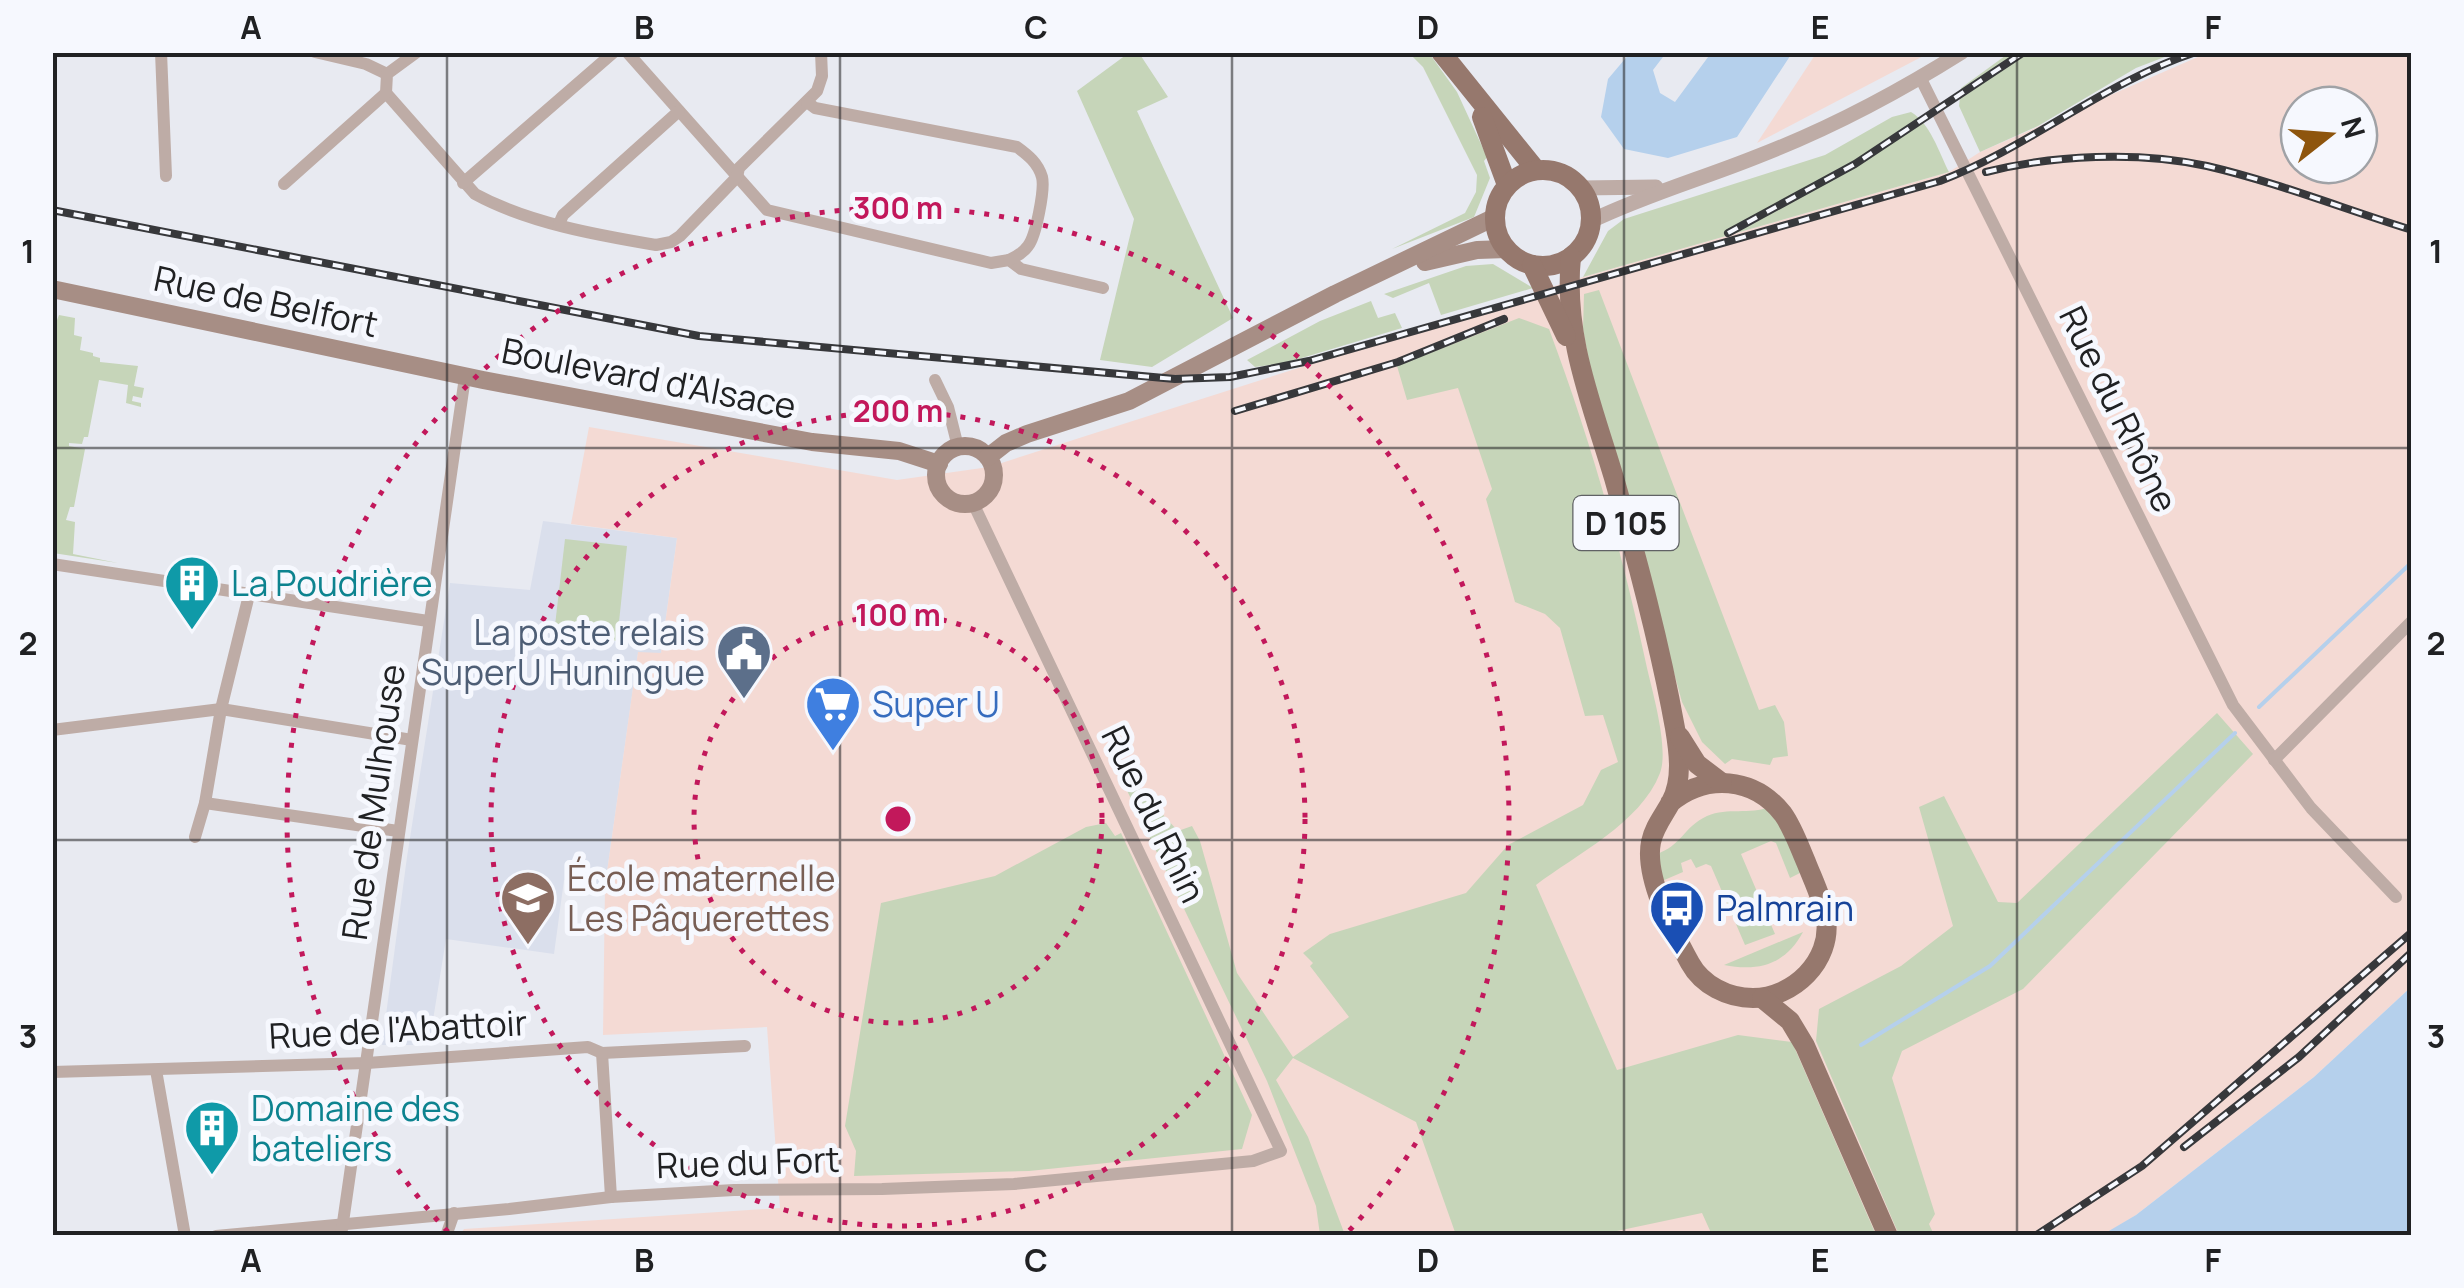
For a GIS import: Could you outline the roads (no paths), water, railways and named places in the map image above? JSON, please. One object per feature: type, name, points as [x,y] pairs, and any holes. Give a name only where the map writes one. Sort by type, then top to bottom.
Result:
[{"type":"main road","points":[[1441,52],[1536,170]]},
{"type":"main road","points":[[1472,93],[1507,186]]},
{"type":"main road","points":[[1381,275],[1477,250],[1506,250],[1532,265],[1552,265],[1571,257],[1585,241],[1591,221],[1589,204],[1581,188],[1561,173],[1536,170],[1520,175],[1498,200],[1495,217],[1506,250]]},
{"type":"main road","points":[[988,457],[1027,434],[1129,401],[1335,294],[1495,217]]},
{"type":"main road","name":"D 105","points":[[1571,257],[1568,294],[1578,365]]},
{"type":"main road","name":"D 105","points":[[1532,265],[1578,365],[1629,532],[1675,728],[1679,771],[1677,790],[1670,803]]},
{"type":"main road","name":"Rue de Belfort","points":[[52,289],[465,377]]},
{"type":"main road","name":"Boulevard d'Alsace","points":[[465,377],[812,442],[899,451],[938,464]]},
{"type":"main road","points":[[958,447],[974,448],[988,457],[994,474],[988,492],[973,503],[958,503],[945,496],[937,481],[943,456],[958,447]]},
{"type":"main road","name":"D 105","points":[[1675,728],[1697,764],[1722,783]]},
{"type":"main road","points":[[1722,783],[1752,787],[1769,799],[1789,824],[1827,924],[1819,956],[1801,980],[1762,998],[1724,993],[1708,984],[1690,963],[1650,870],[1652,839],[1670,803],[1697,788],[1722,783]]},
{"type":"main road","points":[[1801,980],[1798,1012],[1806,1046]]},
{"type":"main road","points":[[1762,998],[1790,1021],[1806,1046],[1888,1236]]},
{"type":"street","points":[[161,52],[166,176]]},
{"type":"street","points":[[315,52],[366,64],[387,74]]},
{"type":"street","points":[[387,74],[417,52]]},
{"type":"street","points":[[463,184],[614,52]]},
{"type":"street","points":[[628,52],[767,210],[991,263],[1009,260],[1027,248],[1043,186],[1042,174],[1026,153],[1017,148],[815,108],[807,102]]},
{"type":"street","points":[[387,74],[386,93],[463,184],[492,203],[560,224],[656,245],[671,242],[817,92],[822,76],[821,52]]},
{"type":"street","points":[[1591,221],[1674,184],[1817,132],[1921,78],[1950,56]]},
{"type":"street","name":"Rue du Rhône","points":[[1921,78],[2233,705],[2310,808],[2396,897]]},
{"type":"street","points":[[284,184],[386,93]]},
{"type":"street","points":[[560,224],[563,215],[678,111]]},
{"type":"street","points":[[1581,188],[1632,189],[1674,184]]},
{"type":"street","points":[[1009,260],[1021,269],[1103,288]]},
{"type":"street","name":"Rue de Mulhouse","points":[[341,1230],[465,377]]},
{"type":"street","points":[[935,380],[948,407],[958,447]]},
{"type":"street","name":"Rue du Rhin","points":[[973,503],[1281,1150]]},
{"type":"street","points":[[52,564],[428,621]]},
{"type":"street","points":[[195,837],[249,595]]},
{"type":"street","points":[[2274,760],[2412,621]]},
{"type":"street","points":[[52,730],[221,708],[412,740]]},
{"type":"street","points":[[205,802],[398,832]]},
{"type":"street","name":"Rue de l'Abattoir","points":[[52,1072],[367,1063],[588,1048],[602,1053],[745,1046]]},
{"type":"street","points":[[602,1053],[611,1197]]},
{"type":"street","points":[[156,1070],[184,1236]]},
{"type":"street","name":"Rue du Fort","points":[[216,1236],[341,1230],[454,1213],[611,1197],[734,1190],[882,1190],[1014,1184],[1253,1161],[1281,1150]]},
{"type":"street","points":[[446,1236],[454,1213]]},
{"type":"water","points":[[1630,53],[1666,53],[1653,70],[1660,93],[1675,102],[1711,53],[1792,53],[1737,137],[1668,158],[1624,149],[1601,117],[1608,79]]},
{"type":"water","points":[[2411,987],[2411,1235],[2102,1235],[2136,1215],[2314,1077]]},
{"type":"waterway","points":[[2259,707],[2412,562]]},
{"type":"waterway","points":[[1861,1045],[1990,966],[2235,733]]},
{"type":"railway","points":[[1728,233],[1855,164],[2024,52]]},
{"type":"railway","points":[[52,210],[699,336],[1175,379],[1230,377],[1309,361],[1940,181],[2005,151],[2130,80],[2196,52]]},
{"type":"railway","points":[[1986,172],[2096,157],[2180,161],[2259,180],[2412,230]]},
{"type":"railway","points":[[1235,411],[1398,362],[1504,319]]},
{"type":"railway","points":[[2035,1236],[2142,1166],[2412,932]]},
{"type":"railway","points":[[2184,1147],[2299,1057],[2412,952]]},
{"type":"place","name":"La Poudrière","points":[[192,632]]},
{"type":"place","name":"La poste relais SuperU Huningue","points":[[744,701]]},
{"type":"place","name":"Super U","points":[[833,753]]},
{"type":"place","name":"École maternelle Les Pâquerettes","points":[[528,947]]},
{"type":"place","name":"Palmrain","points":[[1677,957]]},
{"type":"place","name":"Domaine des bateliers","points":[[212,1177]]}]
